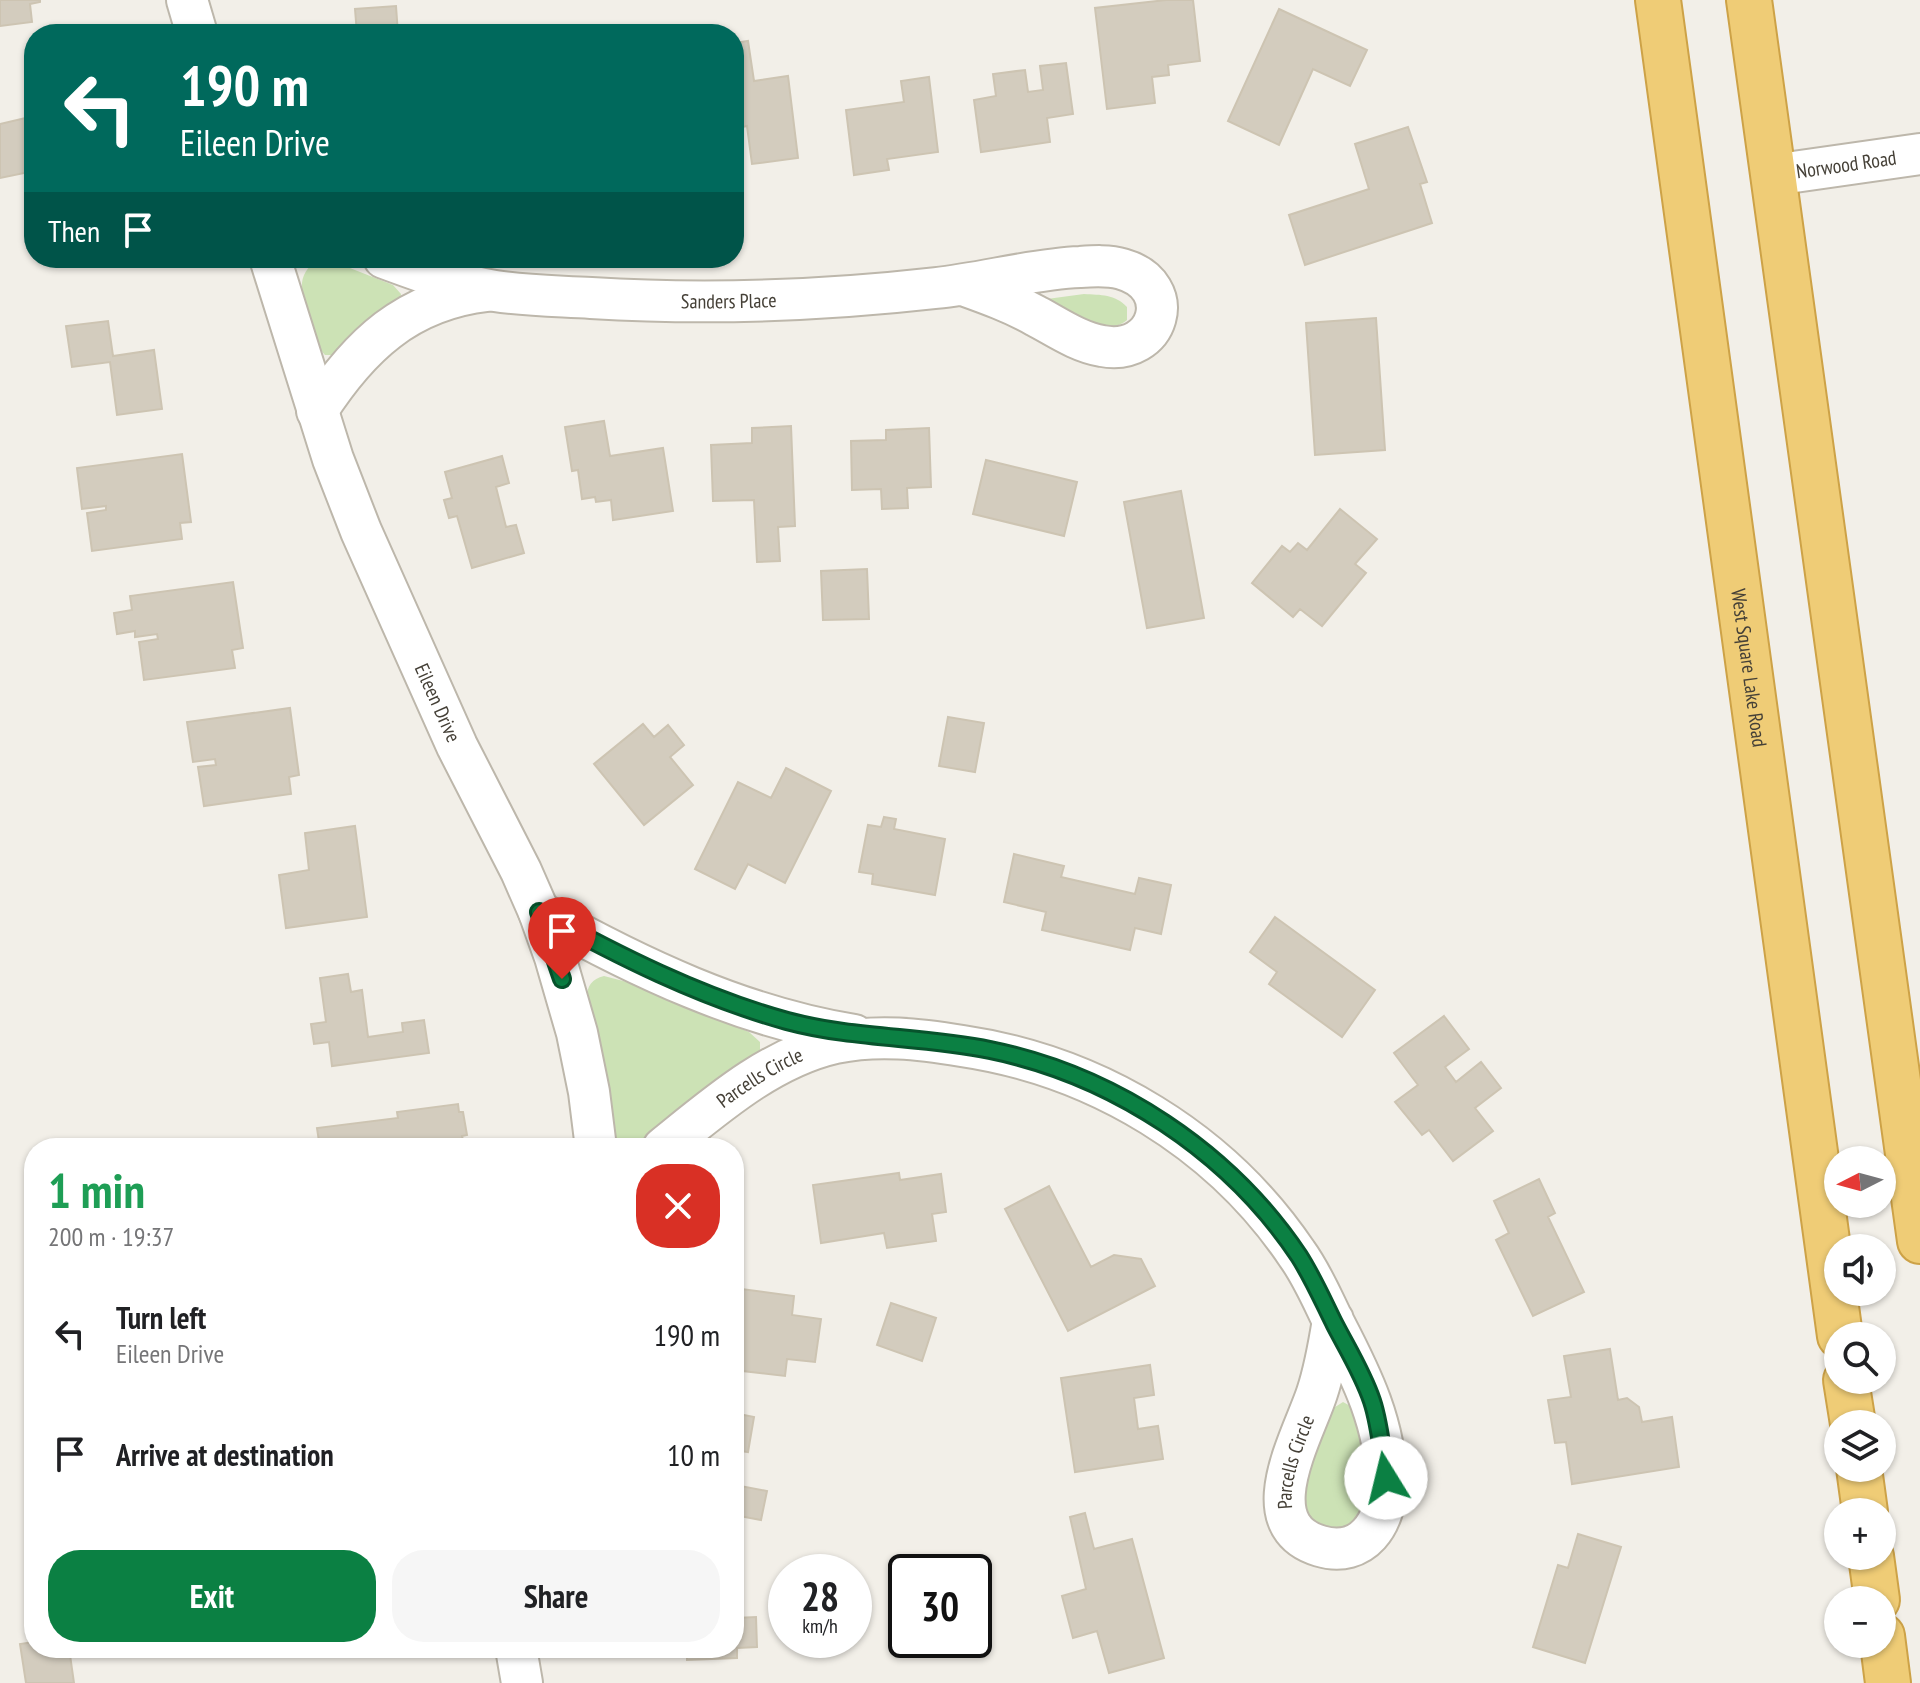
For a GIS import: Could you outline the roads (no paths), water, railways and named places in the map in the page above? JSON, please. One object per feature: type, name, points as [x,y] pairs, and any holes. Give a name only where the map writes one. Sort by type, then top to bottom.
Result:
[{"type":"highway","name":"West Square Lake Road","points":[[1658,0],[1838,1322]]},
{"type":"highway","points":[[1749,0],[1920,1241]]},
{"type":"highway","points":[[1885,1658],[1888,1683]]},
{"type":"street","points":[[187,0],[194,24]]},
{"type":"street","name":"Norwood Road","points":[[1773,175],[1920,154]]},
{"type":"street","name":"Eileen Drive","points":[[273,268],[317,411],[355,517],[457,746],[539,912],[577,1033],[595,1138]]},
{"type":"street","name":"Sanders Place","points":[[417,268],[494,291],[633,301],[843,298],[963,285]]},
{"type":"street","name":"Sanders Place","points":[[317,411],[354,361],[401,320],[443,299],[494,291]]},
{"type":"street","name":"Parcells Circle","points":[[539,912],[610,950],[719,998],[789,1022],[872,1037],[920,1039],[990,1050],[1068,1073],[1155,1116],[1215,1161],[1271,1218],[1311,1276],[1333,1320],[1372,1401],[1386,1478],[1384,1508],[1374,1531],[1357,1545],[1337,1548],[1317,1545],[1297,1533],[1285,1509],[1283,1494],[1288,1470],[1317,1393],[1333,1320]]},
{"type":"street","name":"Parcells Circle","points":[[676,1138],[732,1095],[781,1063],[833,1044],[872,1037]]},
{"type":"street","points":[[518,1658],[522,1683]]}]
